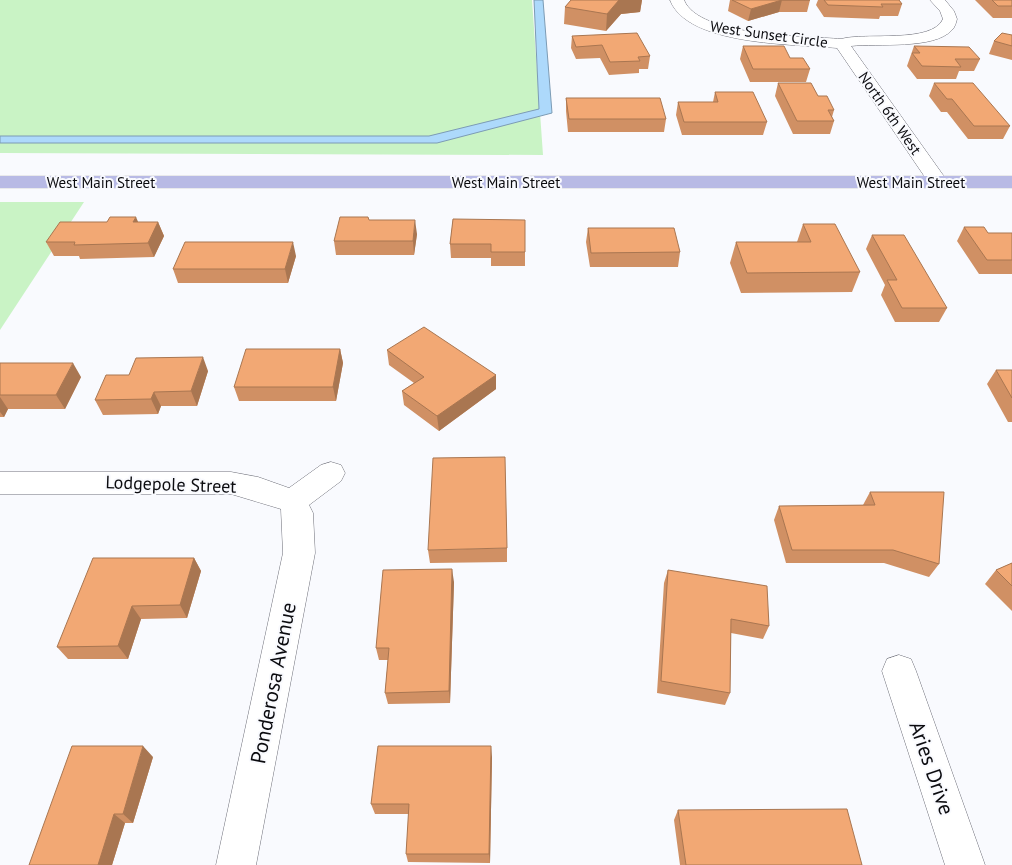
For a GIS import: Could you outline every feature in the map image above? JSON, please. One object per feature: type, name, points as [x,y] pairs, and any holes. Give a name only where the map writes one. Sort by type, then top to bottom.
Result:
[{"type":"main road","name":"West Main Street","points":[[0,182],[1012,182]]},
{"type":"street","name":"West Sunset Circle","points":[[677,0],[684,13],[692,20],[716,30],[842,44],[852,41],[915,38],[940,32],[948,26],[950,19],[947,11],[937,0]]},
{"type":"street","name":"North 6th West","points":[[842,44],[938,182]]},
{"type":"street","points":[[293,501],[331,473]]},
{"type":"street","name":"Lodgepole Street","points":[[0,483],[232,483],[258,489],[293,501]]},
{"type":"street","name":"Ponderosa Avenue","points":[[236,865],[299,553],[298,513],[293,501]]},
{"type":"street","name":"Aries Drive","points":[[899,672],[965,865]]},
{"type":"green space","points":[[0,0],[532,0],[543,155],[0,153]]},
{"type":"green space","points":[[0,202],[84,202],[0,330]]},
{"type":"water","points":[[534,0],[543,0],[552,113],[437,143],[0,143],[0,136],[429,136],[539,109]]},
{"type":"building","points":[[571,0],[619,0],[607,14],[565,7]]},
{"type":"building","points":[[732,0],[782,0],[751,9]]},
{"type":"building","points":[[824,0],[899,0],[902,4],[881,4],[883,7],[828,5]]},
{"type":"building","points":[[992,0],[1012,0],[1012,6],[998,6]]},
{"type":"building","points":[[637,33],[650,56],[638,57],[640,61],[610,62],[602,45],[576,47],[572,36]]},
{"type":"building","points":[[1002,33],[1012,35],[1012,46],[994,41]]},
{"type":"building","points":[[743,46],[784,46],[790,58],[803,58],[810,69],[753,69]]},
{"type":"building","points":[[914,46],[969,47],[980,59],[955,59],[961,67],[922,66],[912,53],[920,53]]},
{"type":"building","points":[[778,83],[811,83],[818,96],[827,96],[834,110],[828,110],[834,121],[797,121]]},
{"type":"building","points":[[934,83],[973,83],[1010,126],[974,126],[952,99],[947,99]]},
{"type":"building","points":[[715,92],[753,92],[767,122],[684,122],[678,102],[718,102]]},
{"type":"building","points":[[566,98],[660,98],[666,119],[569,119]]},
{"type":"building","points":[[110,217],[136,217],[133,222],[158,222],[148,243],[74,245],[75,242],[46,242],[60,222],[107,222]]},
{"type":"building","points":[[340,217],[368,217],[369,220],[415,220],[413,241],[334,241]]},
{"type":"building","points":[[453,219],[525,220],[525,252],[491,252],[491,244],[450,244]]},
{"type":"building","points":[[803,224],[835,224],[860,272],[747,273],[736,242],[811,242]]},
{"type":"building","points":[[964,227],[984,227],[988,233],[1012,233],[1012,260],[987,260]]},
{"type":"building","points":[[588,228],[674,228],[680,252],[591,253]]},
{"type":"building","points":[[872,235],[904,235],[947,308],[902,308],[887,280],[897,280]]},
{"type":"building","points":[[185,242],[293,242],[285,269],[173,269]]},
{"type":"building","points":[[424,327],[496,375],[437,416],[402,391],[424,377],[387,350]]},
{"type":"building","points":[[246,349],[340,349],[333,387],[234,387]]},
{"type":"building","points":[[203,357],[191,391],[154,392],[151,399],[95,400],[106,375],[129,375],[136,358]]},
{"type":"building","points":[[0,363],[73,363],[56,395],[0,395]]},
{"type":"building","points":[[996,370],[1012,370],[1012,398]]},
{"type":"building","points":[[505,457],[507,548],[428,550],[433,458]]},
{"type":"building","points":[[870,492],[944,492],[939,564],[893,550],[792,550],[779,506],[875,505]]},
{"type":"building","points":[[93,558],[194,558],[180,605],[132,606],[118,646],[57,647]]},
{"type":"building","points":[[1012,563],[1012,586],[996,570]]},
{"type":"building","points":[[452,569],[449,691],[385,693],[389,648],[376,648],[383,570]]},
{"type":"building","points":[[668,570],[767,586],[769,626],[731,619],[730,693],[661,681]]},
{"type":"building","points":[[72,746],[143,746],[123,814],[114,814],[98,865],[29,865]]},
{"type":"building","points":[[378,746],[491,746],[489,854],[406,854],[409,804],[371,804]]},
{"type":"building","points":[[847,809],[862,865],[686,865],[678,810]]}]
